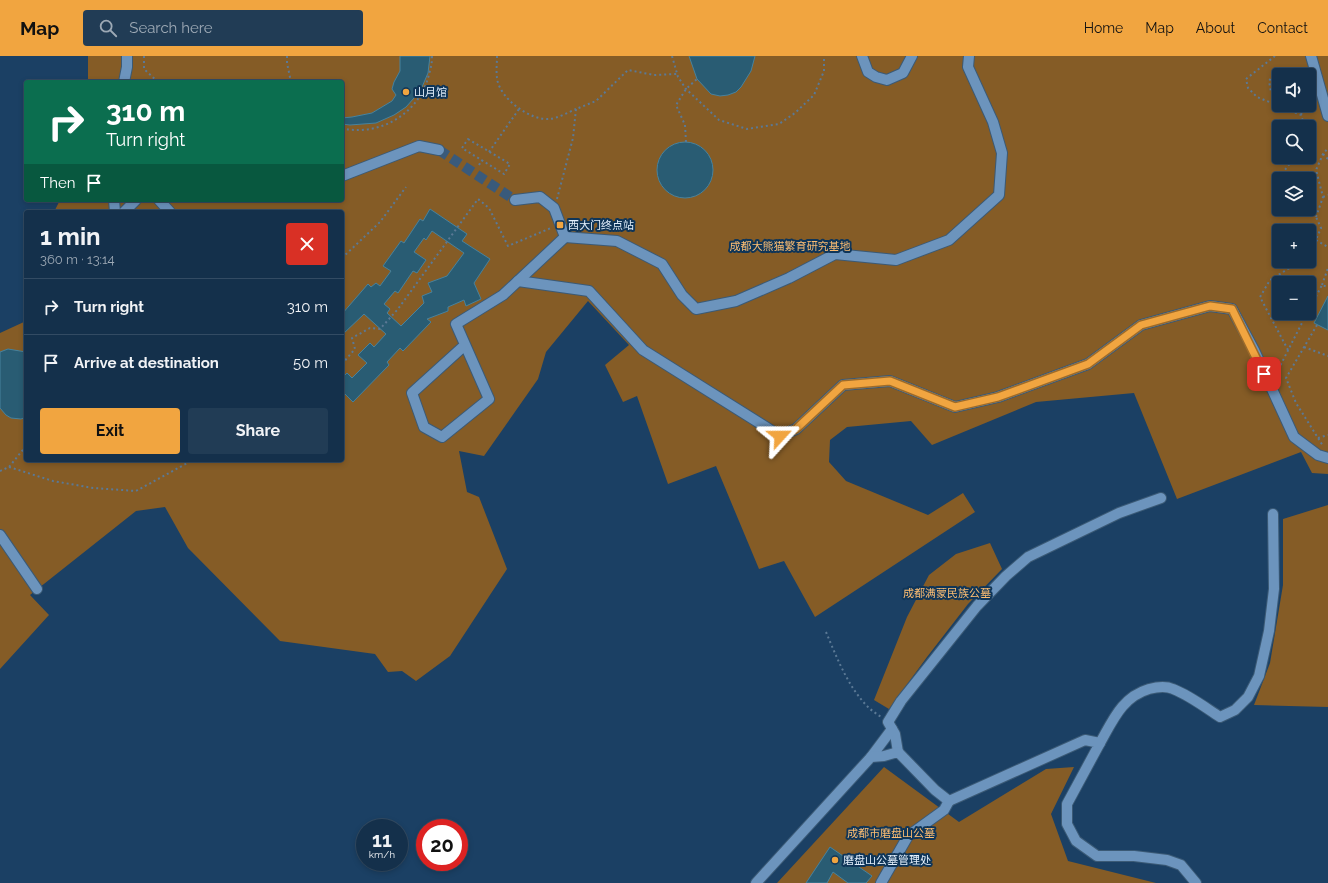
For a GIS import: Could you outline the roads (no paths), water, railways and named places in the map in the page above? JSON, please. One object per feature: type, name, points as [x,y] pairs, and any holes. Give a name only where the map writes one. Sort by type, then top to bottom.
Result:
[{"type":"street","points":[[124,80],[127,56]]},
{"type":"street","points":[[862,56],[868,72],[876,77],[887,80],[903,73],[912,56]]},
{"type":"street","points":[[465,345],[412,393],[424,427],[442,437],[489,398],[456,324],[503,295],[564,238],[617,241],[662,264],[682,295],[696,309],[736,301],[789,278],[835,254],[896,260],[949,240],[999,195],[1002,153],[993,122],[968,67],[970,56]]},
{"type":"street","points":[[1311,56],[1328,116]]},
{"type":"street","points":[[344,175],[419,146],[439,150]]},
{"type":"street","points":[[515,200],[540,197],[554,208],[564,238]]},
{"type":"street","points":[[126,210],[134,202]]},
{"type":"street","points":[[161,202],[168,210]]},
{"type":"street","points":[[518,281],[589,291],[643,350],[780,436],[796,429],[843,385],[890,381],[955,407],[998,397],[1088,364],[1141,325],[1210,306],[1232,309],[1294,437],[1318,455],[1327,454]]},
{"type":"street","points":[[756,883],[871,757],[890,726],[901,701],[977,606],[1006,576],[1028,557],[1119,513],[1161,498]]},
{"type":"street","points":[[1196,883],[1181,865],[1167,860],[1134,856],[1097,856],[1076,841],[1066,824],[1067,804],[1115,716],[1129,699],[1140,692],[1156,687],[1173,688],[1220,717],[1235,710],[1248,697],[1259,676],[1269,631],[1274,589],[1273,514]]},
{"type":"street","points":[[0,535],[38,589]]},
{"type":"street","points":[[890,726],[894,734],[898,752],[935,790],[949,801]]},
{"type":"street","points":[[881,883],[908,836],[944,810],[949,801],[1085,740],[1100,744]]},
{"type":"street","points":[[871,757],[884,756],[898,752]]},
{"type":"tunnel","points":[[439,150],[515,200]]},
{"type":"place","name":"山月馆","points":[[406,92]]},
{"type":"place","name":"西大门终点站","points":[[560,225]]},
{"type":"place","name":"磨盘山公墓管理处","points":[[835,860]]},
{"type":"park label","name":"成都大熊猫繁育研究基地","points":[[790,246]]},
{"type":"park label","name":"成都满蒙民族公墓","points":[[947,593]]},
{"type":"park label","name":"成都市磨盘山公墓","points":[[891,833]]}]
